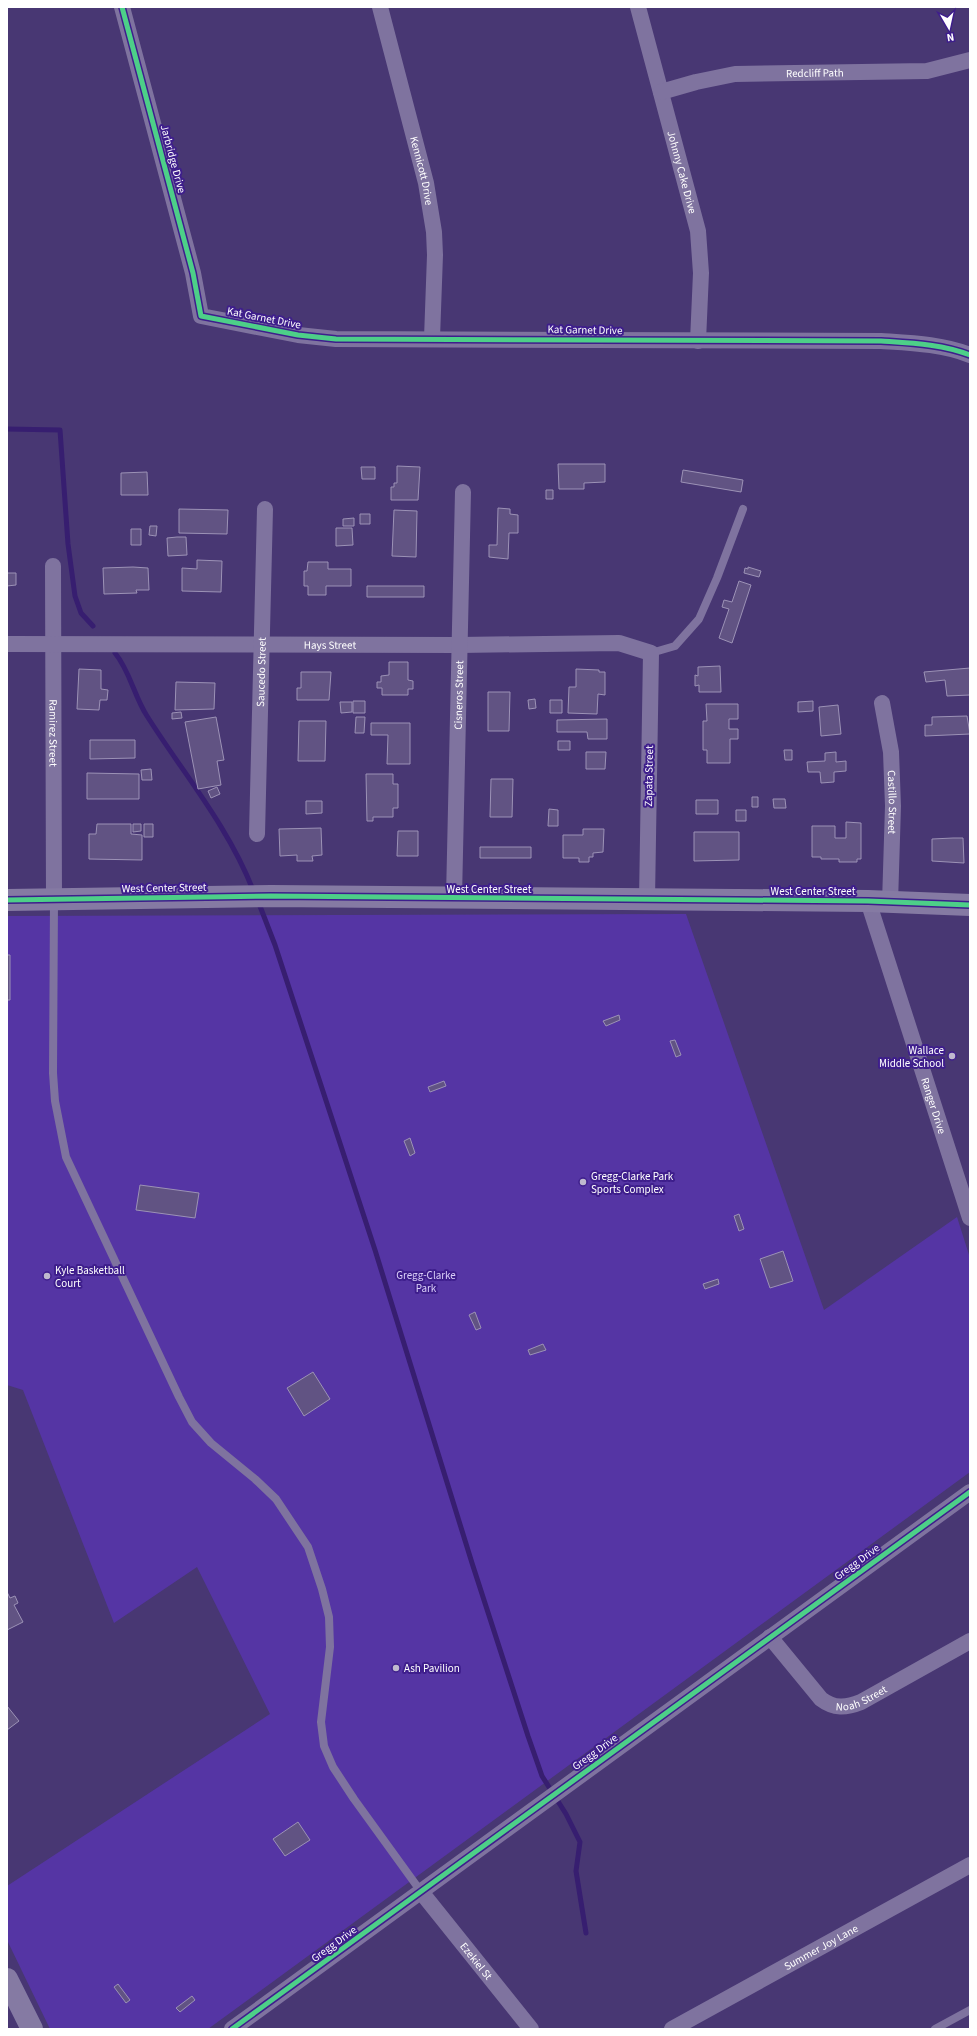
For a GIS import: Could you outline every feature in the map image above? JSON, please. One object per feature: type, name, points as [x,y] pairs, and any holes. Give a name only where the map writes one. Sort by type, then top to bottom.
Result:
[{"type":"street","name":"Jarbridge Drive","points":[[122,7],[192,273],[201,316]]},
{"type":"street","name":"Kennicott Drive","points":[[380,7],[426,183],[434,232],[435,255],[432,338]]},
{"type":"street","name":"Johnny Cake Drive","points":[[638,7],[698,231],[701,273],[698,341]]},
{"type":"street","name":"Redcliff Path","points":[[661,92],[696,82],[735,74],[927,71],[970,60]]},
{"type":"street","name":"Kat Garnet Drive","points":[[201,316],[298,335],[336,338],[880,341],[922,344],[958,350],[970,355]]},
{"type":"street","name":"Cisneros Street","points":[[454,898],[463,492]]},
{"type":"street","name":"Saucedo Street","points":[[258,834],[265,509]]},
{"type":"street","name":"Ramirez Street","points":[[53,566],[54,900]]},
{"type":"street","name":"Hays Street","points":[[7,644],[459,645],[619,643],[651,653]]},
{"type":"street","name":"Zapata Street","points":[[647,900],[651,653]]},
{"type":"street","name":"Castillo Street","points":[[882,703],[891,752],[893,806],[890,903]]},
{"type":"street","name":"West Center Street","points":[[7,900],[271,896],[868,901],[970,905]]},
{"type":"street","name":"Ranger Drive","points":[[868,901],[970,1218]]},
{"type":"street","name":"Gregg Drive","points":[[232,2029],[422,1893],[563,1787],[970,1492]]},
{"type":"street","name":"Noah Street","points":[[770,1637],[826,1704],[842,1707],[861,1702],[970,1641]]},
{"type":"street","name":"Summer Joy Lane","points":[[672,2029],[970,1865]]},
{"type":"street","name":"Ezekiel St","points":[[422,1893],[531,2029]]},
{"type":"street","points":[[9,1990],[32,2029]]},
{"type":"lane","points":[[651,653],[675,646],[699,619],[718,578],[743,509]]},
{"type":"lane","points":[[54,900],[53,1073],[60,1129],[66,1156],[192,1422],[211,1444],[255,1479],[276,1499],[308,1548],[322,1589],[329,1617],[330,1647],[321,1722],[324,1746],[333,1767],[354,1799],[422,1893]]},
{"type":"lane","points":[[935,2029],[970,2010]]},
{"type":"green space","name":"Gregg-Clarke Park","points":[[686,914],[824,1310],[957,1217],[970,1258],[970,1472],[208,2029],[50,2029],[7,1940],[7,1886],[270,1714],[197,1567],[114,1623],[23,1390],[7,1385],[7,916]]},
{"type":"building","points":[[558,464],[605,464],[605,482],[584,483],[584,489],[559,489]]},
{"type":"building","points":[[397,466],[420,467],[418,500],[391,500],[391,487],[394,487],[394,483],[397,483]]},
{"type":"building","points":[[361,467],[375,467],[375,479],[362,479]]},
{"type":"building","points":[[683,470],[743,480],[741,492],[681,482]]},
{"type":"building","points":[[147,472],[148,495],[121,495],[121,473]]},
{"type":"building","points":[[546,490],[553,490],[553,499],[546,499]]},
{"type":"building","points":[[498,508],[510,509],[510,514],[518,515],[518,533],[509,533],[508,559],[489,557],[489,545],[497,545]]},
{"type":"building","points":[[179,509],[228,510],[227,534],[179,533]]},
{"type":"building","points":[[394,510],[417,511],[416,557],[392,556]]},
{"type":"building","points":[[360,514],[370,514],[370,524],[360,524]]},
{"type":"building","points":[[354,518],[354,526],[343,526],[343,519]]},
{"type":"building","points":[[150,526],[157,526],[156,536],[149,535]]},
{"type":"building","points":[[336,528],[352,528],[353,545],[336,546]]},
{"type":"building","points":[[131,529],[141,529],[141,545],[131,545]]},
{"type":"building","points":[[186,537],[187,555],[168,556],[167,538]]},
{"type":"building","points":[[197,560],[222,561],[221,592],[182,591],[182,568],[197,569]]},
{"type":"building","points":[[308,562],[328,562],[328,569],[351,569],[351,586],[326,586],[326,595],[308,595],[308,586],[304,586],[304,571],[307,571]]},
{"type":"building","points":[[748,567],[761,571],[759,577],[744,573],[745,568],[748,569]]},
{"type":"building","points":[[103,568],[148,568],[149,590],[136,590],[137,593],[104,594]]},
{"type":"building","points":[[7,573],[16,573],[16,585],[7,586]]},
{"type":"building","points":[[739,581],[751,585],[732,643],[719,638],[729,609],[722,607],[724,600],[732,602]]},
{"type":"building","points":[[367,586],[424,586],[424,597],[367,597]]},
{"type":"building","points":[[389,662],[408,662],[408,680],[413,681],[413,689],[408,689],[408,695],[382,695],[382,688],[377,688],[377,682],[381,682],[381,676],[389,675]]},
{"type":"building","points":[[720,666],[721,692],[699,692],[699,685],[695,686],[695,675],[698,676],[698,667]]},
{"type":"building","points":[[970,668],[970,695],[947,696],[945,680],[926,682],[924,672]]},
{"type":"building","points":[[79,669],[101,670],[101,689],[108,690],[107,700],[100,700],[99,710],[77,709]]},
{"type":"building","points":[[576,669],[599,670],[599,672],[605,672],[605,695],[598,694],[597,714],[568,713],[569,687],[576,687]]},
{"type":"building","points":[[301,672],[331,672],[329,700],[297,700],[297,688],[301,688]]},
{"type":"building","points":[[176,682],[215,683],[214,709],[175,710]]},
{"type":"building","points":[[488,692],[510,692],[509,731],[488,731]]},
{"type":"building","points":[[535,699],[536,708],[529,709],[528,700]]},
{"type":"building","points":[[550,700],[562,700],[562,713],[550,713]]},
{"type":"building","points":[[353,701],[365,701],[365,713],[353,713]]},
{"type":"building","points":[[813,701],[813,711],[798,712],[798,702]]},
{"type":"building","points":[[340,702],[352,702],[352,712],[341,713]]},
{"type":"building","points":[[706,704],[738,704],[738,719],[729,719],[729,729],[738,729],[738,739],[730,739],[730,763],[707,763],[707,750],[703,750],[703,721],[707,721]]},
{"type":"building","points":[[838,705],[841,734],[821,736],[819,707]]},
{"type":"building","points":[[181,712],[182,718],[172,719],[172,713]]},
{"type":"building","points":[[967,716],[970,734],[925,736],[925,725],[932,725],[932,717]]},
{"type":"building","points":[[216,717],[224,760],[217,761],[221,785],[198,789],[185,722]]},
{"type":"building","points":[[356,717],[365,717],[364,733],[355,733]]},
{"type":"building","points":[[607,719],[607,739],[588,739],[587,732],[557,732],[557,720]]},
{"type":"building","points":[[299,721],[326,721],[325,761],[298,761]]},
{"type":"building","points":[[371,723],[410,723],[410,764],[387,764],[388,735],[371,735]]},
{"type":"building","points":[[90,740],[135,740],[135,758],[90,759]]},
{"type":"building","points":[[558,741],[570,741],[570,750],[558,750]]},
{"type":"building","points":[[784,750],[792,750],[792,760],[785,760]]},
{"type":"building","points":[[586,752],[606,752],[605,769],[586,769]]},
{"type":"building","points":[[836,752],[836,762],[846,761],[846,771],[834,772],[834,782],[821,783],[820,772],[808,772],[807,762],[825,761],[825,753]]},
{"type":"building","points":[[151,769],[152,780],[142,780],[141,770]]},
{"type":"building","points":[[87,773],[139,774],[139,799],[87,799]]},
{"type":"building","points":[[366,774],[393,774],[393,784],[398,784],[398,808],[393,808],[393,817],[373,817],[373,821],[367,821]]},
{"type":"building","points":[[491,779],[513,779],[512,817],[490,817]]},
{"type":"building","points":[[217,787],[220,794],[211,798],[208,791]]},
{"type":"building","points":[[752,797],[758,797],[758,807],[752,807]]},
{"type":"building","points":[[773,799],[785,799],[786,808],[774,808]]},
{"type":"building","points":[[696,800],[718,800],[718,814],[696,814]]},
{"type":"building","points":[[306,801],[322,801],[322,813],[306,814]]},
{"type":"building","points":[[549,809],[558,810],[558,826],[548,826]]},
{"type":"building","points":[[736,810],[746,810],[746,821],[736,821]]},
{"type":"building","points":[[846,822],[861,823],[861,859],[857,859],[857,862],[839,862],[839,859],[821,859],[821,857],[812,857],[812,826],[835,826],[835,838],[846,838]]},
{"type":"building","points":[[97,824],[131,824],[131,834],[142,835],[142,860],[89,859],[89,834],[96,834]]},
{"type":"building","points":[[133,824],[141,824],[141,831],[133,832]]},
{"type":"building","points":[[144,824],[153,824],[153,837],[144,837]]},
{"type":"building","points":[[321,828],[322,855],[312,856],[313,861],[297,861],[297,855],[280,856],[279,829]]},
{"type":"building","points":[[583,829],[604,829],[603,852],[593,853],[593,857],[589,857],[589,862],[579,862],[579,858],[563,858],[563,835],[583,835]]},
{"type":"building","points":[[398,831],[418,831],[418,856],[397,856]]},
{"type":"building","points":[[694,832],[739,832],[739,860],[694,861]]},
{"type":"building","points":[[963,838],[964,863],[932,861],[932,839]]},
{"type":"building","points":[[480,847],[531,847],[531,858],[480,858]]},
{"type":"building","points":[[7,955],[10,955],[10,1000],[7,1000]]},
{"type":"building","points":[[619,1015],[620,1020],[606,1026],[603,1021]]},
{"type":"building","points":[[675,1040],[681,1055],[676,1057],[670,1041]]},
{"type":"building","points":[[444,1081],[446,1086],[430,1092],[428,1087]]},
{"type":"building","points":[[410,1138],[415,1153],[410,1156],[404,1141]]},
{"type":"building","points":[[140,1185],[199,1193],[195,1218],[136,1210]]},
{"type":"building","points":[[739,1214],[744,1229],[739,1231],[734,1216]]},
{"type":"building","points":[[783,1251],[793,1281],[770,1288],[760,1259]]},
{"type":"building","points":[[718,1279],[719,1284],[705,1289],[703,1284]]},
{"type":"building","points":[[475,1312],[481,1328],[476,1330],[469,1315]]},
{"type":"building","points":[[543,1344],[546,1350],[530,1355],[528,1350]]},
{"type":"building","points":[[313,1372],[330,1399],[304,1416],[287,1388]]},
{"type":"building","points":[[7,1592],[10,1598],[15,1596],[18,1603],[14,1605],[23,1622],[7,1630]]},
{"type":"building","points":[[7,1706],[19,1721],[7,1730]]},
{"type":"building","points":[[298,1822],[310,1840],[285,1856],[273,1839]]},
{"type":"building","points":[[118,1984],[130,2000],[126,2003],[114,1987]]},
{"type":"building","points":[[192,1996],[195,2000],[180,2012],[176,2008]]},
{"type":"waterway","points":[[7,429],[60,430],[68,544],[75,596],[81,613],[93,626]]},
{"type":"waterway","points":[[115,653],[120,660],[147,716],[204,800],[231,844],[243,866],[253,890]]},
{"type":"waterway","points":[[258,901],[275,945],[375,1250],[472,1563],[528,1736],[542,1776],[566,1814],[580,1842],[576,1871],[586,1933]]},
{"type":"cycle path","points":[[122,7],[193,273],[201,316],[298,335],[336,339],[881,341],[937,346],[970,355]]},
{"type":"cycle path","points":[[7,900],[271,896],[868,901],[970,905]]},
{"type":"cycle path","points":[[232,2029],[970,1492]]},
{"type":"place","name":"Wallace Middle School","points":[[952,1056]]},
{"type":"place","name":"Gregg-Clarke Park Sports Complex","points":[[583,1182]]},
{"type":"place","name":"Kyle Basketball Court","points":[[47,1276]]},
{"type":"place","name":"Ash Pavilion","points":[[396,1668]]}]
